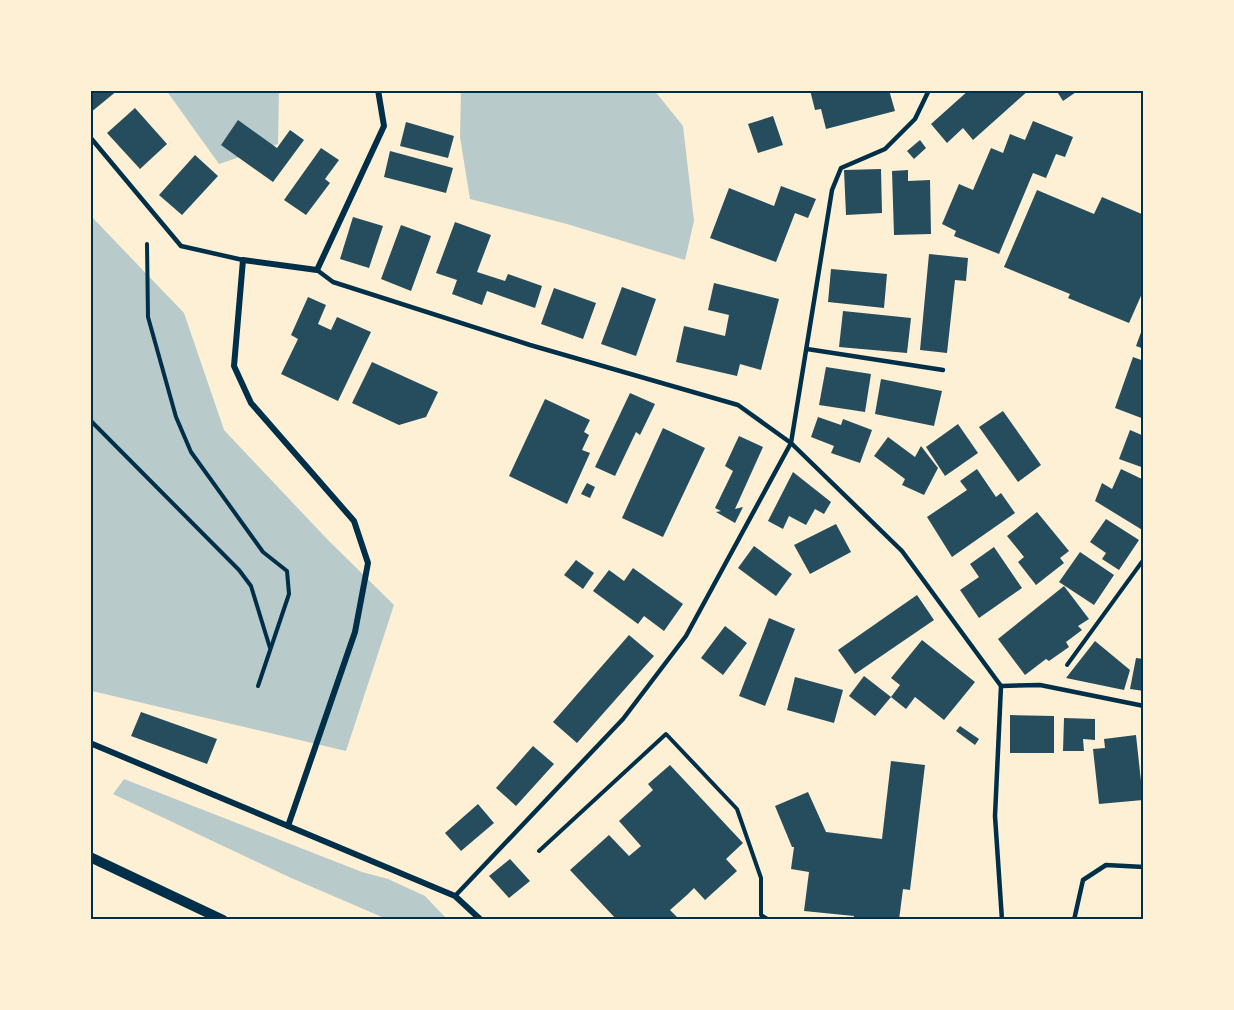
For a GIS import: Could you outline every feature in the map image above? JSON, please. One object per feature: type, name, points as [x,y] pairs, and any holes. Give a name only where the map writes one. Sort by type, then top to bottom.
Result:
[{"type":"street","points":[[288,826],[355,632],[368,563],[354,521],[251,403],[234,366],[243,260],[317,270],[384,126],[378,90]]},
{"type":"street","points":[[90,743],[456,896],[481,920]]},
{"type":"street","points":[[90,857],[223,920]]},
{"type":"lane","points":[[456,896],[623,719],[686,636],[791,443],[832,190],[841,168],[885,149],[915,119],[928,90]]},
{"type":"lane","points":[[90,137],[181,246],[243,260]]},
{"type":"lane","points":[[317,270],[333,282],[530,345],[738,405],[791,443],[902,551],[1001,686],[995,816],[1002,920]]},
{"type":"lane","points":[[807,349],[943,370]]},
{"type":"lane","points":[[1001,686],[1040,685],[1144,706]]},
{"type":"lane","points":[[1074,920],[1083,880],[1106,866],[1144,867]]},
{"type":"path","points":[[147,204],[148,318],[176,417],[191,452],[263,552],[287,571],[289,594],[258,686]]},
{"type":"path","points":[[90,420],[239,570],[251,586],[270,649]]},
{"type":"path","points":[[1040,685],[1070,664],[1144,559]]},
{"type":"path","points":[[539,850],[666,734],[737,809],[761,878],[761,915],[770,920]]},
{"type":"shaded area","points":[[166,90],[279,90],[278,144],[219,164]]},
{"type":"shaded area","points":[[461,90],[654,90],[683,126],[694,221],[685,260],[567,224],[470,199],[460,137]]},
{"type":"shaded area","points":[[90,215],[184,313],[224,430],[326,538],[394,605],[346,751],[92,691],[90,693]]},
{"type":"shaded area","points":[[124,779],[362,872],[388,879],[425,896],[446,918],[445,920],[389,920],[289,877],[113,794]]},
{"type":"building","points":[[90,90],[118,90],[90,113]]},
{"type":"building","points":[[810,90],[889,90],[895,111],[826,129],[821,109],[815,110]]},
{"type":"building","points":[[969,90],[1029,90],[973,140],[963,128],[947,143],[931,124]]},
{"type":"building","points":[[1056,90],[1079,90],[1063,101]]},
{"type":"building","points":[[135,108],[167,144],[140,169],[107,133]]},
{"type":"building","points":[[773,116],[783,145],[758,153],[748,124]]},
{"type":"building","points":[[238,120],[277,148],[290,130],[304,140],[273,182],[221,145]]},
{"type":"building","points":[[1033,121],[1073,137],[1065,157],[1056,154],[1046,178],[1033,173],[999,254],[954,236],[956,231],[942,224],[959,184],[973,190],[991,148],[1003,153],[1010,134],[1025,140]]},
{"type":"building","points":[[406,122],[454,136],[448,158],[400,146]]},
{"type":"building","points":[[920,140],[926,148],[914,159],[907,151]]},
{"type":"building","points":[[321,148],[339,160],[325,179],[330,183],[306,215],[284,200]]},
{"type":"building","points":[[390,151],[453,168],[446,193],[384,177]]},
{"type":"building","points":[[195,155],[218,176],[182,215],[159,195]]},
{"type":"building","points":[[881,169],[882,213],[846,215],[844,170]]},
{"type":"building","points":[[908,170],[908,181],[930,180],[931,234],[894,235],[892,171]]},
{"type":"building","points":[[781,186],[816,199],[808,218],[795,213],[776,262],[710,238],[729,188],[774,206]]},
{"type":"building","points":[[1037,190],[1094,214],[1102,197],[1144,215],[1144,289],[1129,323],[1068,298],[1070,294],[1004,267]]},
{"type":"building","points":[[353,217],[383,226],[369,268],[340,259]]},
{"type":"building","points":[[455,222],[491,235],[477,272],[505,281],[508,274],[542,286],[535,308],[487,291],[482,305],[452,294],[457,280],[436,273]]},
{"type":"building","points":[[401,225],[431,236],[411,291],[381,279]]},
{"type":"building","points":[[929,254],[968,258],[966,281],[955,280],[947,353],[920,350]]},
{"type":"building","points":[[831,269],[887,274],[884,308],[828,302]]},
{"type":"building","points":[[714,283],[779,299],[761,370],[740,364],[737,376],[676,362],[684,326],[725,336],[729,315],[708,310]]},
{"type":"building","points":[[622,287],[656,299],[636,356],[601,344]]},
{"type":"building","points":[[554,288],[596,303],[583,339],[541,324]]},
{"type":"building","points":[[308,297],[326,305],[318,324],[331,330],[337,317],[371,332],[338,401],[281,374],[298,339],[291,335]]},
{"type":"building","points":[[843,311],[911,318],[907,353],[839,347]]},
{"type":"building","points":[[1144,324],[1144,349],[1136,346]]},
{"type":"building","points":[[1133,357],[1144,361],[1144,419],[1115,408]]},
{"type":"building","points":[[372,362],[438,392],[426,417],[399,425],[352,403]]},
{"type":"building","points":[[826,367],[871,374],[865,412],[819,405]]},
{"type":"building","points":[[881,379],[942,391],[934,426],[875,414]]},
{"type":"building","points":[[630,393],[655,404],[640,435],[636,432],[615,476],[595,467]]},
{"type":"building","points":[[545,399],[590,420],[584,432],[589,435],[582,450],[590,453],[567,504],[509,476]]},
{"type":"building","points":[[1003,411],[1041,465],[1018,482],[979,427]]},
{"type":"building","points":[[818,417],[841,425],[843,419],[872,430],[860,463],[831,453],[834,446],[811,437]]},
{"type":"building","points":[[958,424],[978,453],[945,476],[926,447]]},
{"type":"building","points":[[663,428],[705,448],[663,537],[622,518]]},
{"type":"building","points":[[1130,430],[1144,436],[1144,468],[1119,459]]},
{"type":"building","points":[[739,436],[763,447],[735,509],[743,507],[735,523],[716,512],[721,511],[715,508],[733,471],[725,466]]},
{"type":"building","points":[[888,437],[915,457],[921,446],[938,468],[924,495],[902,485],[905,479],[874,456]]},
{"type":"building","points":[[977,469],[996,497],[1001,493],[1015,513],[952,557],[927,517],[967,490],[960,481]]},
{"type":"building","points":[[1121,469],[1144,480],[1144,531],[1095,501],[1102,483],[1112,489]]},
{"type":"building","points":[[793,472],[831,502],[824,514],[815,509],[806,525],[789,516],[783,529],[768,521]]},
{"type":"building","points":[[587,483],[595,487],[590,498],[581,494]]},
{"type":"building","points":[[1037,512],[1069,551],[1060,558],[1064,563],[1036,585],[1018,562],[1024,557],[1007,536]]},
{"type":"building","points":[[1106,519],[1139,540],[1119,570],[1102,559],[1106,553],[1090,542]]},
{"type":"building","points":[[836,524],[851,552],[810,574],[794,545]]},
{"type":"building","points":[[754,546],[792,574],[776,596],[738,568]]},
{"type":"building","points":[[994,547],[1022,588],[979,618],[960,590],[979,577],[970,564]]},
{"type":"building","points":[[1080,552],[1114,575],[1094,605],[1059,582]]},
{"type":"building","points":[[576,560],[594,573],[583,589],[564,575]]},
{"type":"building","points":[[633,568],[683,604],[664,631],[644,616],[638,624],[593,591],[609,570],[624,581]]},
{"type":"building","points":[[1064,586],[1089,619],[1078,626],[1082,630],[1066,642],[1069,647],[1049,661],[1046,659],[1025,675],[998,639]]},
{"type":"building","points":[[917,595],[934,620],[855,674],[838,650]]},
{"type":"building","points":[[769,618],[795,629],[765,706],[739,696]]},
{"type":"building","points":[[725,626],[747,643],[723,675],[701,658]]},
{"type":"building","points":[[629,635],[654,656],[577,743],[553,722]]},
{"type":"building","points":[[922,640],[975,682],[944,720],[915,697],[906,709],[891,697],[900,685],[891,678]]},
{"type":"building","points":[[1095,641],[1130,670],[1124,690],[1066,678]]},
{"type":"building","points":[[1136,658],[1144,659],[1144,691],[1130,689]]},
{"type":"building","points":[[864,676],[891,697],[875,716],[849,696]]},
{"type":"building","points":[[795,677],[843,690],[834,723],[787,710]]},
{"type":"building","points":[[141,712],[217,739],[207,764],[131,736]]},
{"type":"building","points":[[1010,715],[1054,716],[1054,753],[1010,753]]},
{"type":"building","points":[[1064,718],[1095,719],[1095,740],[1083,739],[1084,751],[1063,751]]},
{"type":"building","points":[[960,726],[979,739],[975,745],[956,731]]},
{"type":"building","points":[[1136,735],[1143,800],[1099,804],[1093,749],[1105,748],[1104,739]]},
{"type":"building","points":[[533,746],[554,764],[516,806],[496,788]]},
{"type":"building","points":[[891,761],[925,765],[910,890],[903,889],[899,920],[853,920],[854,916],[804,911],[809,872],[791,869],[794,847],[792,847],[775,806],[808,792],[826,832],[882,839]]},
{"type":"building","points":[[670,765],[743,843],[726,859],[737,871],[705,900],[694,888],[670,910],[680,920],[617,920],[570,870],[609,835],[629,856],[641,846],[619,821],[653,790],[648,784]]},
{"type":"building","points":[[478,804],[494,823],[461,851],[445,833]]},
{"type":"building","points":[[510,859],[530,881],[509,898],[489,876]]}]
